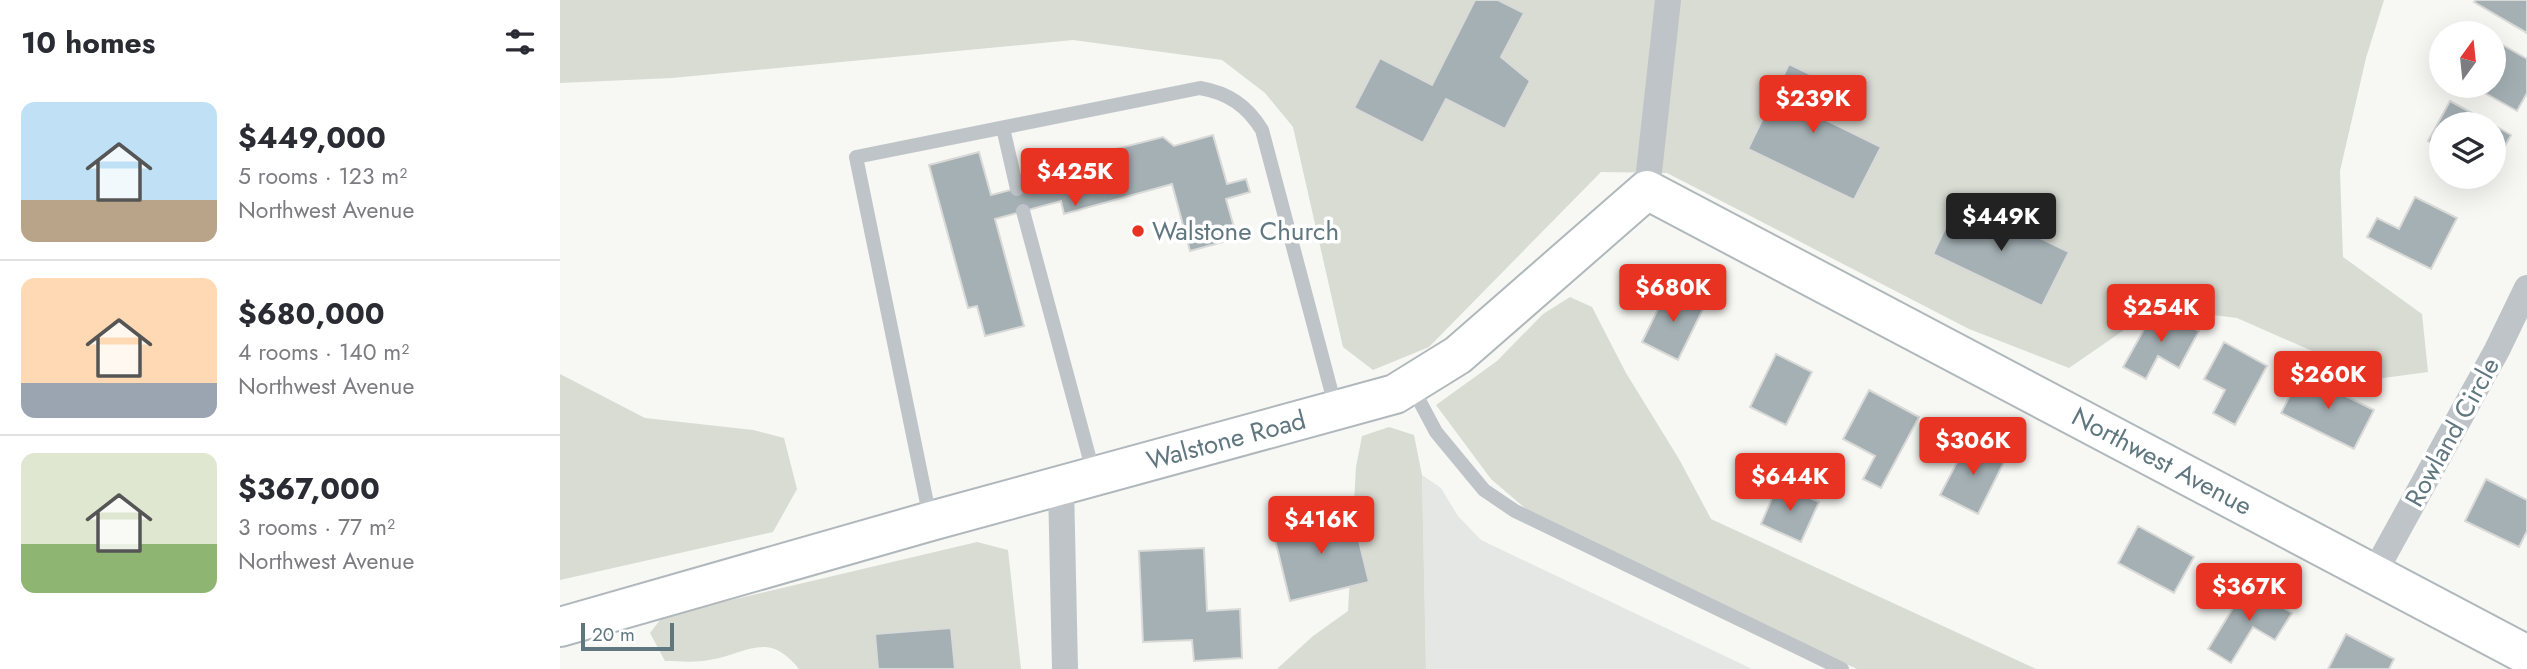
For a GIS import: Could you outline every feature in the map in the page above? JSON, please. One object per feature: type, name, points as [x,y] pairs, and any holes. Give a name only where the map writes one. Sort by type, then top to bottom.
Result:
[{"type":"street","points":[[1647,190],[1668,0]]},
{"type":"street","name":"Walstone Road","points":[[560,627],[1395,394],[1458,355],[1647,190]]},
{"type":"street","name":"Northwest Avenue","points":[[1647,190],[2527,655]]},
{"type":"street","name":"Rowland Circle","points":[[2373,575],[2497,350],[2527,289]]},
{"type":"street","points":[[1065,669],[1078,481]]},
{"type":"lane","points":[[931,522],[856,157],[1200,88],[1236,100],[1251,113],[1262,130],[1337,410]]},
{"type":"lane","points":[[1003,128],[1017,189]]},
{"type":"lane","points":[[1023,211],[1078,481]]},
{"type":"lane","points":[[1410,384],[1436,432],[1484,490],[1515,511],[1842,669]]},
{"type":"shaded area","points":[[560,0],[2384,0],[2366,58],[2340,171],[2343,257],[2422,314],[2428,372],[2376,379],[2237,318],[2156,308],[2069,368],[1969,329],[1667,173],[1601,172],[1429,347],[1373,370],[1343,347],[1293,127],[1265,93],[1222,60],[1073,40],[672,78],[560,83]]},
{"type":"shaded area","points":[[1570,297],[1592,307],[1626,373],[1679,459],[1711,519],[2036,669],[1857,669],[1539,520],[1491,479],[1436,405],[1497,361],[1543,314]]},
{"type":"shaded area","points":[[560,374],[645,418],[753,430],[784,438],[797,489],[773,532],[560,580]]},
{"type":"shaded area","points":[[1389,427],[1414,435],[1422,475],[1426,669],[1277,669],[1313,636],[1348,611],[1356,467],[1362,436]]},
{"type":"shaded area","points":[[1422,475],[1441,488],[1458,516],[1481,540],[1752,669],[1426,669]]},
{"type":"shaded area","points":[[977,542],[1008,550],[1021,669],[799,669],[788,657],[767,647],[747,649],[704,661],[665,661],[650,633],[663,616]]},
{"type":"building","points":[[1475,0],[1498,0],[1524,13],[1501,57],[1530,81],[1505,129],[1446,99],[1423,143],[1354,108],[1380,58],[1432,85]]},
{"type":"building","points":[[2527,0],[2527,33],[2474,2]]},
{"type":"building","points":[[2506,47],[2527,59],[2527,93],[2517,111],[2494,98],[2506,98]]},
{"type":"building","points":[[1789,64],[1841,89],[1826,120],[1881,147],[1854,200],[1748,149]]},
{"type":"building","points":[[2450,101],[2470,112],[2444,112]]},
{"type":"building","points":[[1213,135],[1227,184],[1246,179],[1250,192],[1226,199],[1237,238],[1190,251],[1172,184],[1064,214],[1061,201],[995,219],[1024,326],[985,336],[977,306],[968,308],[929,165],[979,152],[991,195],[1045,181],[1048,166],[1163,137],[1174,146]]},
{"type":"building","points":[[2415,197],[2457,218],[2431,269],[2367,237],[2377,218],[2399,229]]},
{"type":"building","points":[[1959,199],[2069,252],[2042,306],[1933,254]]},
{"type":"building","points":[[1668,288],[1704,307],[1678,360],[1642,342]]},
{"type":"building","points":[[2156,308],[2199,331],[2179,368],[2158,356],[2146,379],[2123,367]]},
{"type":"building","points":[[2224,342],[2267,366],[2235,425],[2213,413],[2225,390],[2204,379]]},
{"type":"building","points":[[1776,354],[1812,372],[1786,425],[1750,407]]},
{"type":"building","points":[[2301,374],[2374,410],[2354,449],[2281,413]]},
{"type":"building","points":[[1869,390],[1919,417],[1881,488],[1863,479],[1875,456],[1843,439]]},
{"type":"building","points":[[1969,439],[2006,458],[1978,514],[1940,495]]},
{"type":"building","points":[[2486,479],[2527,500],[2527,531],[2519,547],[2465,521]]},
{"type":"building","points":[[1778,484],[1819,502],[1801,542],[1761,524]]},
{"type":"building","points":[[1352,512],[1369,582],[1290,601],[1273,531]]},
{"type":"building","points":[[2138,526],[2194,557],[2174,593],[2118,563]]},
{"type":"building","points":[[1204,548],[1207,611],[1240,609],[1242,658],[1194,661],[1192,640],[1143,642],[1139,551]]},
{"type":"building","points":[[2247,585],[2292,613],[2275,640],[2253,627],[2231,663],[2208,649]]},
{"type":"building","points":[[951,628],[955,669],[878,669],[875,634]]},
{"type":"building","points":[[2346,634],[2394,659],[2389,669],[2328,669]]},
{"type":"place","name":"Walstone Church","points":[[1138,231]]}]
